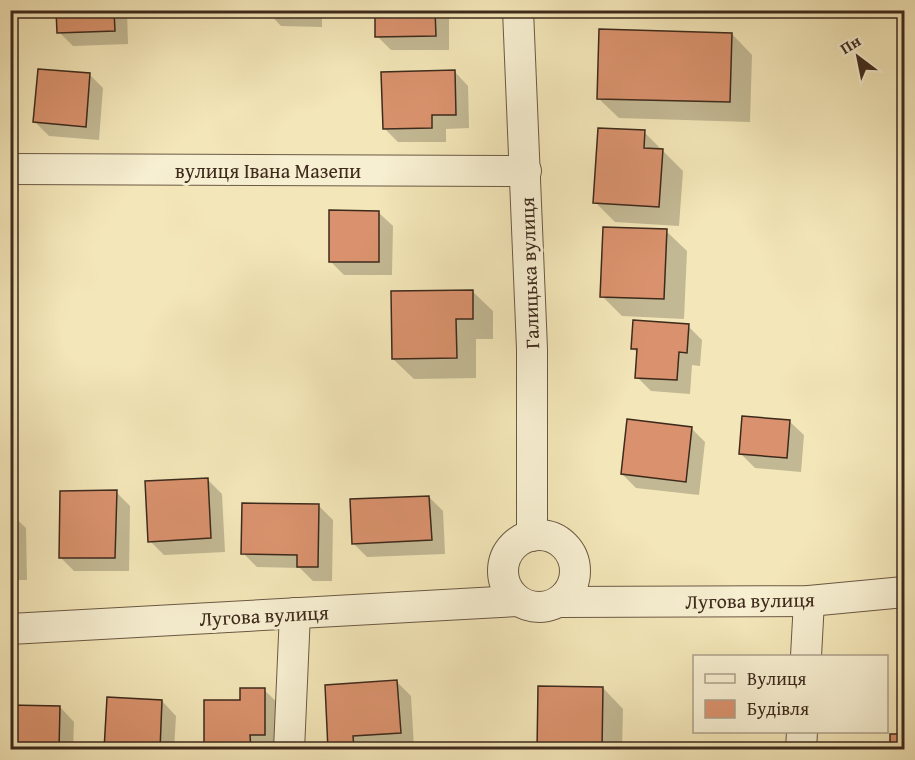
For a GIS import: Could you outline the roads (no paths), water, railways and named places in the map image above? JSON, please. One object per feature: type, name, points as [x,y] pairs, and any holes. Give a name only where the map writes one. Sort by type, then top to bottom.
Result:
[{"type":"street","name":"Галицька вулиця","points":[[518,10],[532,349],[532,536]]},
{"type":"street","name":"вулиця Івана Мазепи","points":[[10,169],[526,171]]},
{"type":"street","points":[[546,535],[558,540],[569,550],[575,563],[575,578],[570,592],[559,602],[546,607],[531,607],[517,601],[508,590],[503,577],[503,563],[509,550],[519,541],[532,536],[546,535]]},
{"type":"street","name":"Лугова вулиця","points":[[559,602],[809,601],[904,592]]},
{"type":"street","name":"Лугова вулиця","points":[[10,629],[517,601]]},
{"type":"street","points":[[806,655],[809,601]]},
{"type":"street","points":[[289,750],[295,613]]},
{"type":"street","points":[[801,750],[802,733]]}]
